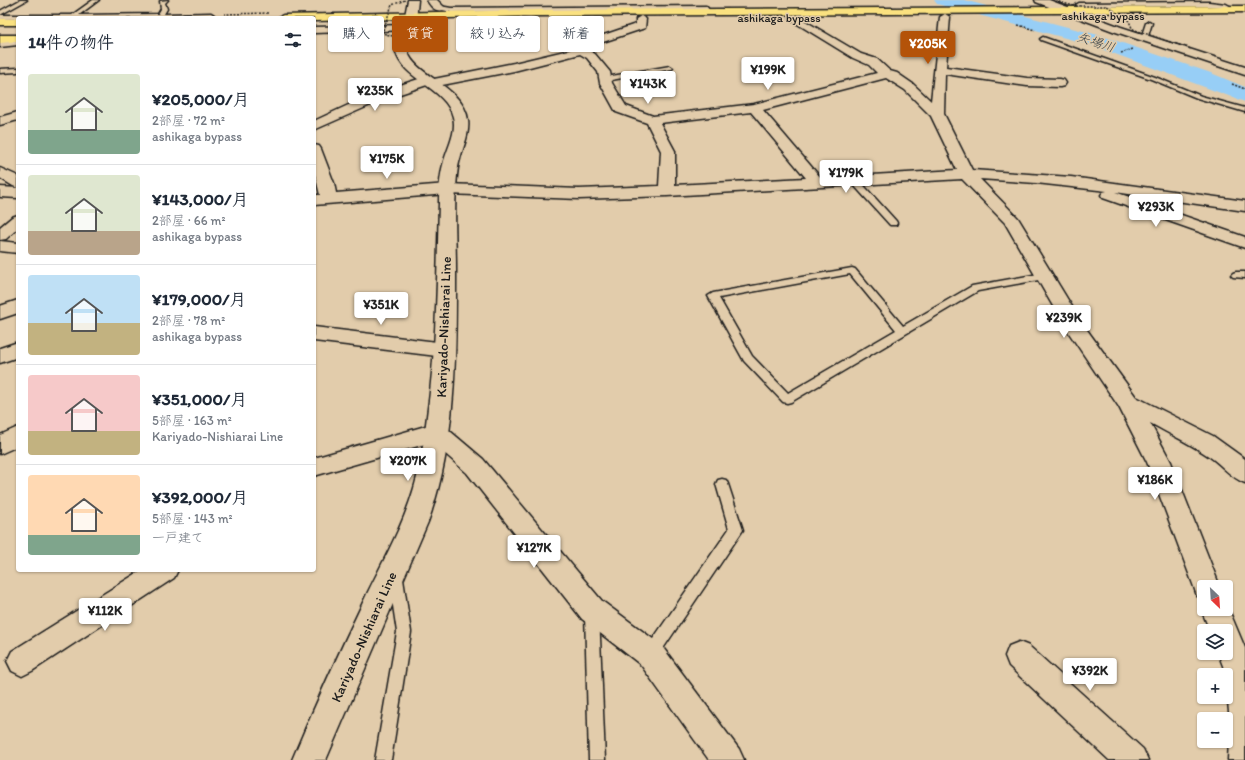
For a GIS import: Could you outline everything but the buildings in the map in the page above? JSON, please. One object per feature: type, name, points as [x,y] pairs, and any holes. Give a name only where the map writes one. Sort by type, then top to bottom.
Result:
[{"type":"highway","name":"ashikaga bypass","points":[[448,20],[708,12],[1064,10],[1154,5],[1245,9]]},
{"type":"highway","name":"ashikaga bypass","points":[[448,21],[1245,16]]},
{"type":"highway","name":"ashikaga bypass","points":[[316,19],[392,21]]},
{"type":"highway","points":[[0,22],[16,22]]},
{"type":"highway","name":"ashikaga bypass","points":[[316,24],[392,22]]},
{"type":"highway","points":[[0,27],[16,27]]},
{"type":"highway","points":[[0,33],[16,32]]},
{"type":"highway","points":[[0,39],[16,38]]},
{"type":"main road","points":[[411,16],[413,0]]},
{"type":"main road","name":"Kariyado-Nishiarai Line","points":[[309,760],[416,519],[429,478],[444,375],[448,189],[452,162],[462,126],[460,116],[456,108],[430,81],[405,60],[403,52]]},
{"type":"street","points":[[432,0],[436,6],[440,8]]},
{"type":"street","points":[[1040,0],[1142,38],[1245,71]]},
{"type":"street","points":[[937,114],[945,17]]},
{"type":"street","points":[[795,18],[857,56],[873,62],[886,74],[893,76],[908,87],[937,114],[950,138],[966,174],[1012,222],[1075,327],[1128,403],[1159,462],[1204,580]]},
{"type":"street","points":[[604,39],[620,32],[642,26],[641,19]]},
{"type":"street","points":[[316,30],[392,23]]},
{"type":"street","points":[[0,44],[16,42]]},
{"type":"street","points":[[316,125],[378,97],[430,81],[514,67],[574,52]]},
{"type":"street","points":[[583,52],[595,60],[604,72],[606,83],[621,110],[652,120],[754,108],[886,74]]},
{"type":"street","points":[[940,70],[1027,82],[1060,83]]},
{"type":"street","points":[[754,108],[817,182]]},
{"type":"street","points":[[0,121],[16,117]]},
{"type":"street","points":[[652,120],[668,151],[667,191]]},
{"type":"street","points":[[316,155],[326,183],[321,200],[448,189],[579,194],[667,191],[966,174],[998,174],[1079,183],[1245,206]]},
{"type":"street","points":[[0,172],[16,182]]},
{"type":"street","points":[[1079,183],[1148,211],[1210,229],[1245,243]]},
{"type":"street","points":[[0,192],[16,193]]},
{"type":"street","points":[[0,235],[16,222]]},
{"type":"street","points":[[0,246],[16,248]]},
{"type":"street","points":[[0,305],[16,305]]},
{"type":"street","points":[[0,313],[16,306]]},
{"type":"street","points":[[316,334],[445,350]]},
{"type":"street","points":[[0,356],[16,349]]},
{"type":"street","points":[[1128,403],[1191,435],[1235,463],[1245,474]]},
{"type":"street","points":[[316,466],[436,432],[475,466],[592,610],[651,655],[728,760]]},
{"type":"street","points":[[0,445],[16,437]]},
{"type":"street","points":[[22,661],[162,572]]},
{"type":"street","points":[[1233,649],[1243,666],[1245,722]]},
{"type":"street","points":[[1019,656],[1132,760]]},
{"type":"street","points":[[1244,760],[1245,740]]},
{"type":"lane","points":[[0,13],[24,0]]},
{"type":"lane","points":[[74,16],[96,0]]},
{"type":"lane","points":[[160,15],[164,9],[162,2],[165,0]]},
{"type":"lane","points":[[1079,5],[1154,5]]},
{"type":"lane","points":[[440,8],[451,10],[706,8],[708,12]]},
{"type":"lane","points":[[130,16],[211,15]]},
{"type":"lane","points":[[0,17],[16,17]]},
{"type":"lane","points":[[1142,38],[1145,36],[1149,23]]},
{"type":"lane","points":[[1042,39],[1153,78],[1199,97],[1245,110]]},
{"type":"lane","points":[[606,80],[670,68]]},
{"type":"lane","points":[[0,71],[16,70]]},
{"type":"lane","points":[[854,180],[893,223]]},
{"type":"lane","points":[[902,331],[852,271],[713,296],[748,358],[787,399],[975,288],[1044,276]]},
{"type":"lane","points":[[651,655],[736,530],[722,484]]},
{"type":"lane","points":[[383,760],[404,632],[394,569]]},
{"type":"lane","points":[[592,610],[597,760]]},
{"type":"path","points":[[392,36],[382,33],[392,5],[405,0]]},
{"type":"path","points":[[1052,0],[1074,6],[1107,6],[1129,21],[1132,28],[1135,30],[1191,49]]},
{"type":"path","points":[[1119,54],[1135,48]]},
{"type":"waterway","name":"矢場川","points":[[943,0],[1095,40],[1203,78],[1245,95]]}]
